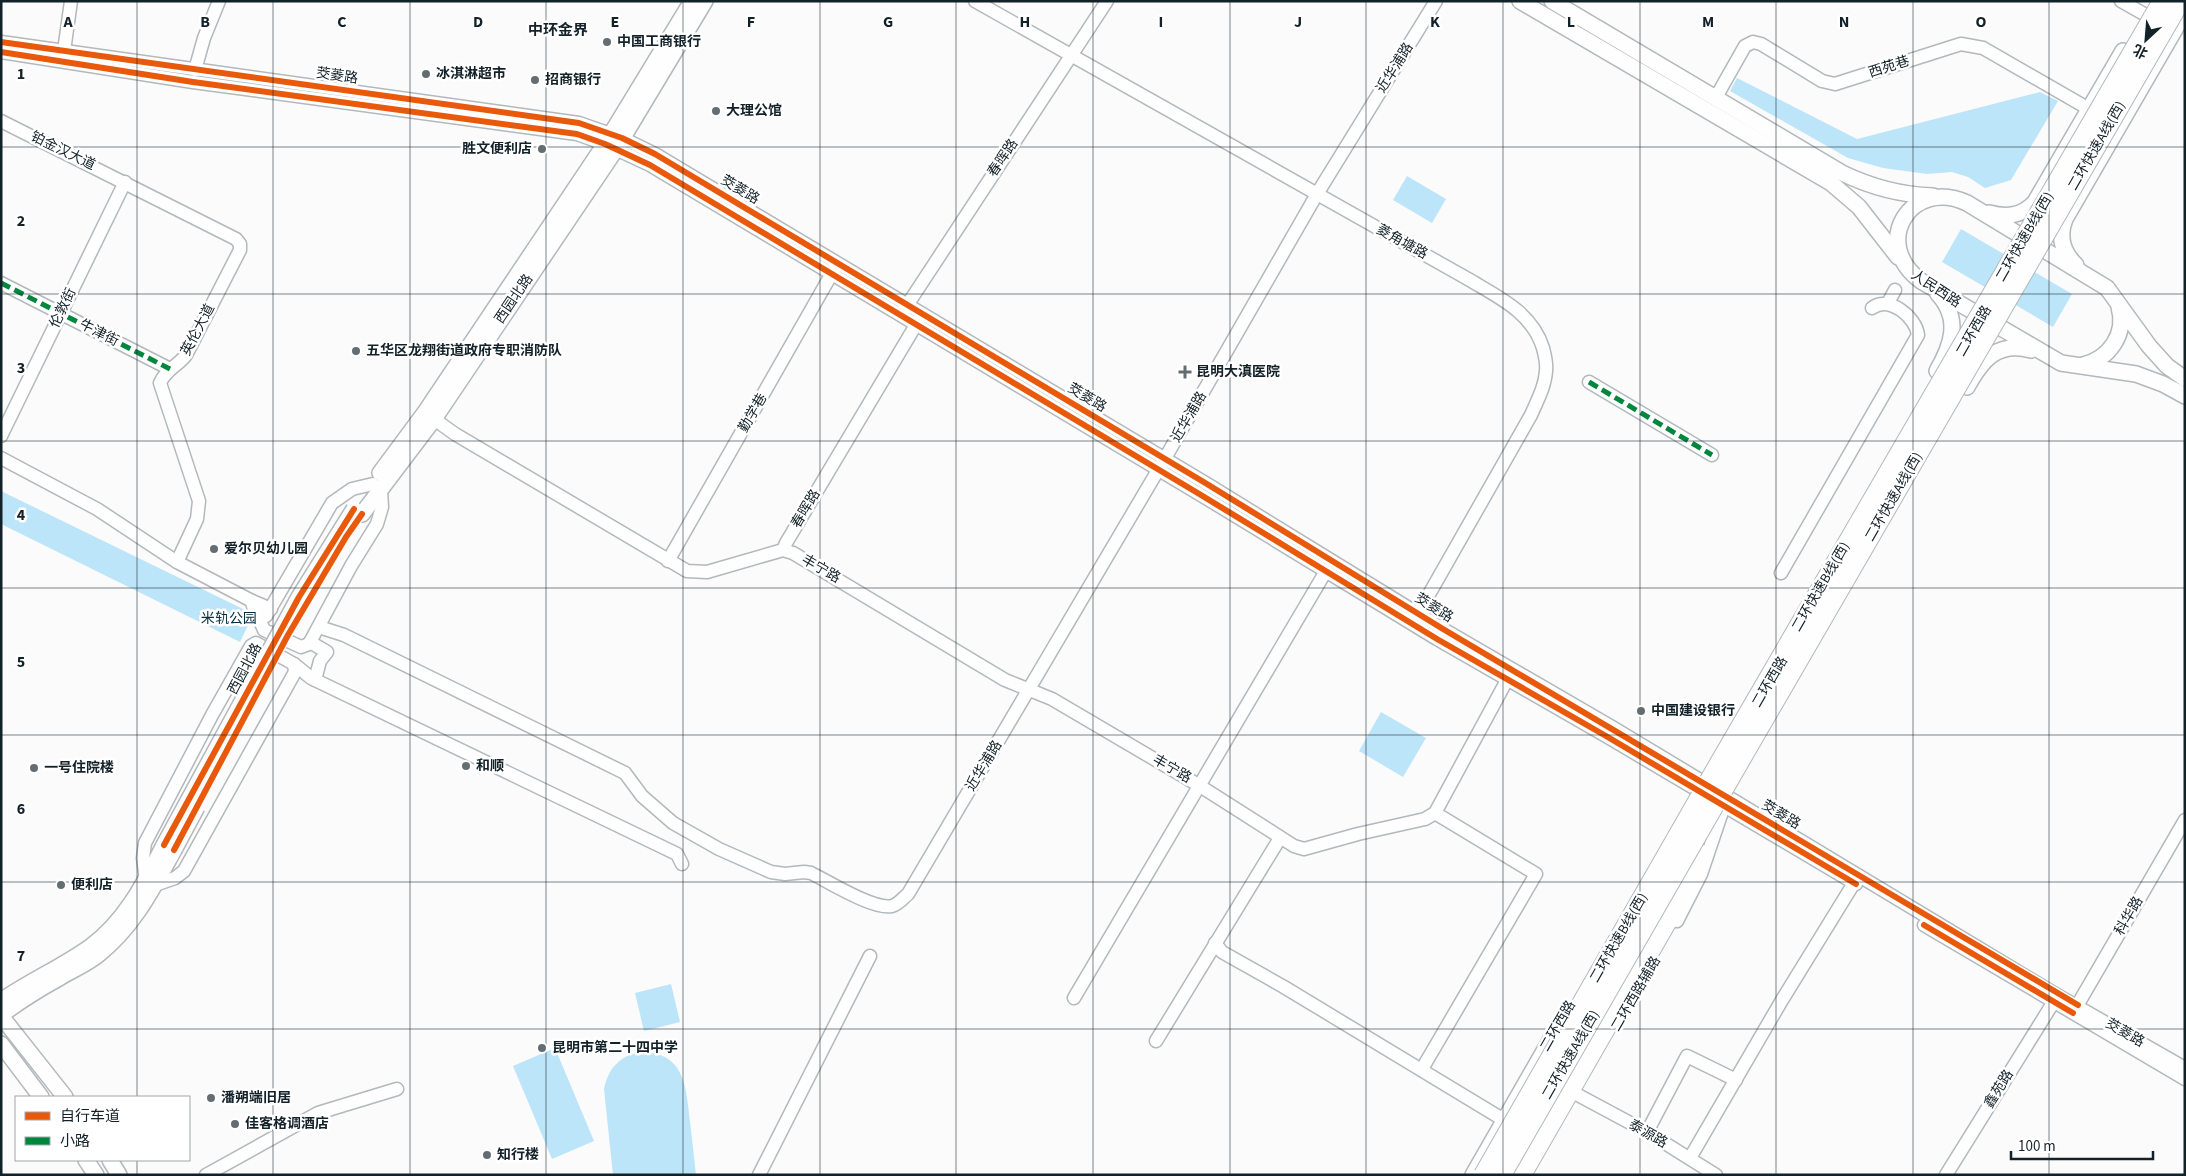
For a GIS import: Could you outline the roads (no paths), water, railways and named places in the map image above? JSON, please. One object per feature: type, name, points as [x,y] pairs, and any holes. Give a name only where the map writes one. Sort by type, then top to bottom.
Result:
[{"type":"highway","name":"二环快速B线(西)","points":[[1483,1175],[1719,763],[2162,1]]},
{"type":"highway","name":"二环快速A线(西)","points":[[1502,1175],[2181,1]]},
{"type":"highway","points":[[1522,1175],[1681,896],[1698,852]]},
{"type":"main road","name":"西园北路","points":[[377,487],[426,411],[614,141],[692,1]]},
{"type":"main road","name":"西园北路","points":[[1,1016],[32,993],[96,956],[109,946],[133,920],[150,882],[298,618],[346,537],[358,511],[434,419],[705,1]]},
{"type":"main road","points":[[1520,1],[1831,183],[1865,214],[1904,266]]},
{"type":"main road","points":[[1552,1],[1715,99],[1853,178],[1892,192],[1947,196],[1999,215],[2014,215],[2023,212],[2035,202],[2148,8]]},
{"type":"main road","name":"二环西路","points":[[1723,800],[1730,761],[2166,1]]},
{"type":"main road","name":"二环西路","points":[[1473,1175],[1668,835],[1700,787],[1730,761],[2177,1]]},
{"type":"main road","points":[[2185,12],[2065,219],[2061,240],[2066,254],[2072,262],[2114,296],[2149,346],[2167,366],[2185,379]]},
{"type":"main road","points":[[2060,159],[2059,169],[2066,180],[2078,183],[2089,177]]},
{"type":"main road","name":"人民西路","points":[[1947,196],[1937,196],[1920,202],[1912,208],[1898,231],[1898,248],[1904,266],[1921,281],[2051,358],[2071,366],[2136,374],[2163,384],[2185,396]]},
{"type":"main road","points":[[1967,203],[2097,281]]},
{"type":"main road","points":[[1700,787],[1945,357],[1953,334],[1952,318],[1944,302],[1932,289],[1921,281]]},
{"type":"main road","points":[[2071,366],[2090,364],[2106,354],[2112,347],[2120,331],[2121,322],[2121,313],[2114,296]]},
{"type":"main road","points":[[1512,1175],[1698,852],[1723,800],[1978,369],[1990,356],[2004,349],[2020,348],[2038,352],[2051,358]]},
{"type":"main road","points":[[1910,418],[1918,411],[1931,412],[1939,421],[1939,436]]},
{"type":"main road","name":"西园北路","points":[[1,1001],[25,984],[90,947],[101,938],[150,882]]},
{"type":"main road","points":[[1,1016],[64,1096]]},
{"type":"main road","points":[[1,1044],[40,1096]]},
{"type":"main road","points":[[87,1161],[96,1175]]},
{"type":"main road","points":[[111,1161],[119,1175]]},
{"type":"street","points":[[64,51],[71,1]]},
{"type":"street","points":[[195,70],[204,38],[219,1]]},
{"type":"street","name":"菱角塘路","points":[[975,1],[1468,279],[1516,309],[1525,317],[1539,336],[1546,358],[1546,371],[1541,393],[1531,415],[1415,618]]},
{"type":"street","name":"春晖路","points":[[904,310],[1107,1]]},
{"type":"street","name":"近华浦路","points":[[319,627],[361,643],[625,773],[642,796],[673,823],[720,849],[771,872],[785,874],[804,872],[870,902],[882,906],[892,906],[908,894],[1161,465],[1317,194],[1436,1]]},
{"type":"street","points":[[2121,1],[2148,8]]},
{"type":"street","name":"茭菱路","points":[[1,42],[579,123],[614,141]]},
{"type":"street","name":"西苑巷","points":[[1715,99],[1745,46],[1753,42],[1762,44],[1822,81],[1834,84],[1961,44],[1983,48],[2089,109]]},
{"type":"street","name":"茭菱路","points":[[1,52],[193,82],[577,134],[614,141],[655,154],[834,269],[1700,787]]},
{"type":"street","name":"铂金汉大道","points":[[1,121],[126,182]]},
{"type":"street","name":"伦敦街","points":[[1,436],[126,182]]},
{"type":"street","name":"英伦大道","points":[[126,182],[236,239],[240,244],[240,250],[186,354],[181,362],[163,376],[160,382],[200,508],[197,519],[177,562]]},
{"type":"street","name":"勤学巷","points":[[668,561],[834,269]]},
{"type":"street","name":"牛津街","points":[[1,283],[170,369]]},
{"type":"street","points":[[1888,303],[1895,290]]},
{"type":"street","points":[[1781,573],[1918,335],[1913,320],[1888,303],[1878,303],[1872,308]]},
{"type":"street","name":"春晖路","points":[[783,550],[919,319]]},
{"type":"street","points":[[1589,382],[1712,455]]},
{"type":"street","points":[[434,419],[687,571],[706,572],[783,550]]},
{"type":"street","points":[[1,458],[97,509],[177,562],[271,609]]},
{"type":"street","name":"茭菱路","points":[[1161,465],[1326,572],[1415,618],[1507,680],[1723,800],[2075,1009],[2185,1079]]},
{"type":"street","points":[[252,600],[257,618],[262,623],[264,630],[301,647],[306,647],[319,627],[351,566],[377,524],[382,507],[377,487],[352,489],[332,502],[262,623]]},
{"type":"street","name":"丰宁路","points":[[783,550],[793,553],[828,573],[1005,680],[1052,699],[1200,786],[1280,838],[1304,849],[1358,834],[1425,819],[1435,813]]},
{"type":"street","name":"丰宁路","points":[[1200,786],[1326,572]]},
{"type":"street","points":[[310,642],[327,652],[320,661],[315,680]]},
{"type":"street","points":[[294,664],[294,672],[184,871],[175,878],[150,882],[143,858],[145,843],[212,715],[251,646],[256,643],[294,664],[315,680],[677,854],[682,864]]},
{"type":"street","points":[[1422,1070],[1536,874],[1435,813],[1507,680]]},
{"type":"street","points":[[1074,998],[1200,786]]},
{"type":"street","name":"茭菱路","points":[[1723,800],[1854,883],[2053,1003],[2075,1009],[2185,1068]]},
{"type":"street","name":"二环西路辅路","points":[[1532,1175],[1689,901],[1708,856],[1723,800]]},
{"type":"street","name":"科华路","points":[[2075,1009],[2185,820]]},
{"type":"street","points":[[1156,1041],[1280,838]]},
{"type":"street","points":[[1690,1158],[1854,883]]},
{"type":"street","points":[[1215,943],[1222,952],[1504,1120]]},
{"type":"street","points":[[759,1175],[870,956]]},
{"type":"street","name":"鑫苑路","points":[[1946,1175],[2053,1003]]},
{"type":"street","points":[[1647,1132],[1687,1056],[1736,1080]]},
{"type":"street","points":[[206,1175],[318,1113],[397,1089]]},
{"type":"street","name":"泰源路","points":[[1578,1095],[1647,1132],[1716,1175]]},
{"type":"place","name":"中国工商银行","points":[[607,42]]},
{"type":"place","name":"冰淇淋超市","points":[[426,74]]},
{"type":"place","name":"招商银行","points":[[535,80]]},
{"type":"place","name":"大理公馆","points":[[716,111]]},
{"type":"place","name":"胜文便利店","points":[[542,149]]},
{"type":"place","name":"五华区龙翔街道政府专职消防队","points":[[356,351]]},
{"type":"place","name":"昆明大滇医院","points":[[1185,372]]},
{"type":"place","name":"爱尔贝幼儿园","points":[[214,549]]},
{"type":"place","name":"中国建设银行","points":[[1641,711]]},
{"type":"place","name":"和顺","points":[[466,766]]},
{"type":"place","name":"一号住院楼","points":[[34,768]]},
{"type":"place","name":"便利店","points":[[61,885]]},
{"type":"place","name":"昆明市第二十四中学","points":[[542,1048]]},
{"type":"place","name":"潘朔端旧居","points":[[211,1098]]},
{"type":"place","name":"佳客格调酒店","points":[[235,1124]]},
{"type":"place","name":"知行楼","points":[[487,1155]]},
{"type":"district","name":"中环金界","points":[[558,30]]},
{"type":"park label","name":"米轨公园","points":[[229,619]]}]
